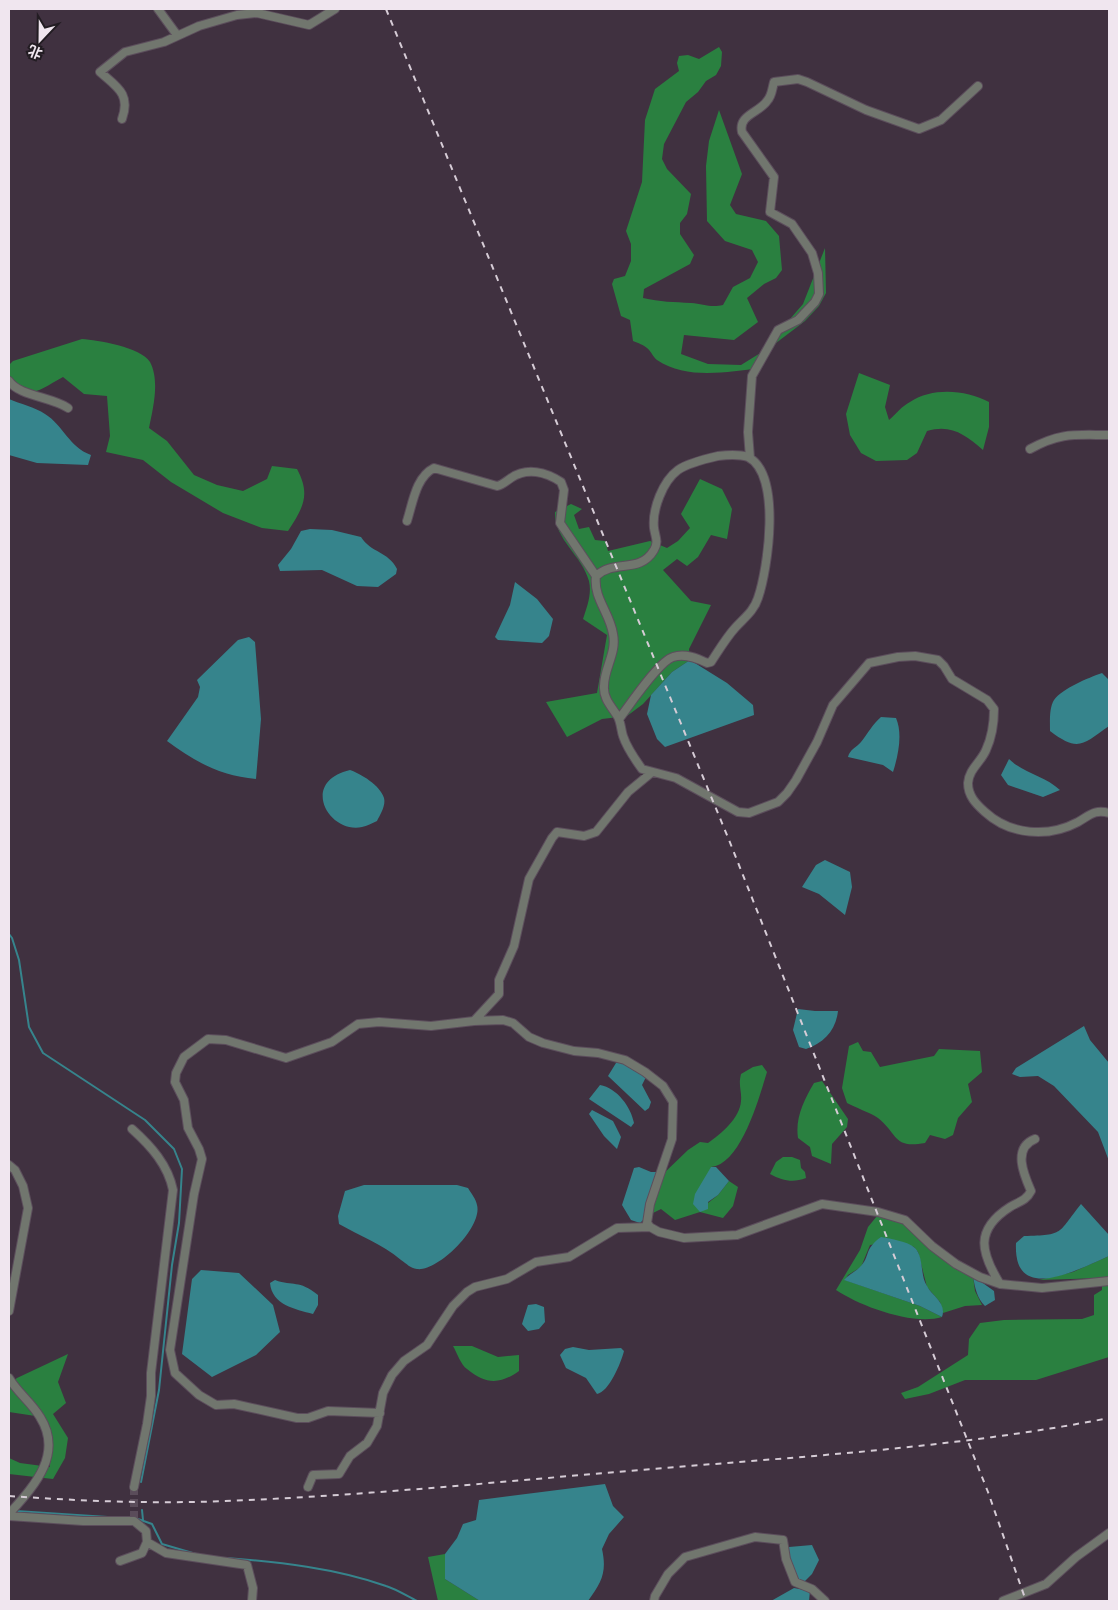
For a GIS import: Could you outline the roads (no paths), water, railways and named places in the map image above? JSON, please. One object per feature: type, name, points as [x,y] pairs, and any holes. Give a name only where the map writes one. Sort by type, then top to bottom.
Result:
[{"type":"street","points":[[158,9],[177,35]]},
{"type":"street","points":[[122,119],[126,109],[124,95],[100,72],[125,52],[164,42],[177,35],[247,12],[309,25],[335,9]]},
{"type":"street","points":[[619,719],[660,667],[672,657],[693,657],[707,663],[711,662],[736,627],[749,615],[758,601],[766,568],[770,497],[765,482],[750,458],[748,432],[752,376],[778,330],[798,320],[815,302],[819,294],[819,284],[812,253],[800,234],[792,224],[770,212],[774,177],[742,132],[743,120],[768,100],[774,82],[798,79],[842,97],[866,110],[915,128],[924,129],[941,120],[978,86]]},
{"type":"street","points":[[9,381],[19,390],[51,399],[68,408]]},
{"type":"street","points":[[1030,450],[1054,437],[1083,434],[1109,436]]},
{"type":"street","points":[[596,576],[607,567],[630,567],[650,557],[656,547],[655,514],[662,492],[668,480],[678,469],[722,456],[750,458]]},
{"type":"street","points":[[407,521],[420,479],[434,468],[497,486],[503,485],[519,473],[528,471],[543,473],[561,482],[564,490],[560,524],[596,576],[595,588],[612,625],[614,637],[613,657],[604,686],[605,694],[608,704],[619,719],[628,748],[642,769],[651,773],[662,772],[676,778],[738,812],[748,813],[778,802],[796,780],[833,705],[869,664],[880,660],[915,656],[938,660],[952,679],[987,700],[994,709],[993,729],[986,751],[972,769],[968,782],[971,797],[987,814],[1013,829],[1029,832],[1054,830],[1093,812],[1109,813]]},
{"type":"street","points":[[474,1021],[499,994],[498,980],[514,946],[529,879],[552,838],[557,832],[584,836],[596,832],[628,792],[651,773]]},
{"type":"street","points":[[380,1413],[328,1411],[308,1418],[297,1418],[234,1404],[216,1406],[199,1395],[175,1373],[170,1350],[194,1194],[202,1159],[188,1128],[184,1100],[175,1082],[176,1073],[184,1058],[208,1039],[226,1040],[286,1058],[332,1042],[358,1024],[379,1022],[431,1026],[503,1020],[513,1023],[529,1037],[543,1043],[574,1051],[598,1053],[625,1060],[663,1086],[673,1102],[674,1124],[665,1164],[647,1216],[646,1223],[650,1227]]},
{"type":"street","points":[[132,1129],[150,1144],[170,1175],[173,1190],[147,1424],[134,1487]]},
{"type":"street","points":[[1000,1284],[988,1260],[983,1244],[987,1230],[1000,1215],[1031,1192],[1024,1174],[1021,1157],[1024,1149],[1030,1142],[1036,1139]]},
{"type":"street","points":[[9,1165],[15,1170],[23,1186],[28,1208],[9,1311]]},
{"type":"street","points":[[308,1487],[313,1475],[331,1476],[339,1474],[343,1471],[350,1456],[367,1443],[377,1426],[383,1393],[392,1375],[404,1361],[428,1345],[453,1306],[467,1292],[475,1287],[507,1279],[536,1262],[569,1256],[617,1228],[650,1227],[684,1238],[737,1235],[822,1204],[878,1212],[905,1220],[932,1246],[956,1264],[980,1277],[1000,1284],[1042,1288],[1069,1283],[1109,1281]]},
{"type":"street","points":[[154,1350],[170,1350]]},
{"type":"street","points":[[9,1378],[45,1426],[47,1450],[46,1463],[40,1477],[9,1515]]},
{"type":"street","points":[[9,1515],[83,1522],[134,1521],[146,1531],[147,1542],[142,1553],[120,1560]]},
{"type":"street","points":[[1003,1601],[1046,1584],[1076,1557],[1109,1533]]},
{"type":"street","points":[[654,1601],[654,1596],[668,1574],[685,1557],[755,1537],[783,1540],[786,1559],[796,1582],[812,1589],[825,1601]]},
{"type":"street","points":[[147,1542],[166,1553],[247,1565],[253,1588],[252,1601]]},
{"type":"water","points":[[9,399],[37,409],[57,424],[77,447],[91,455],[88,465],[37,463],[9,455]]},
{"type":"water","points":[[310,529],[332,530],[361,537],[393,563],[397,569],[396,574],[378,587],[357,586],[322,570],[280,571],[278,565],[291,549],[301,531]]},
{"type":"water","points":[[515,582],[537,599],[553,619],[549,636],[542,643],[498,640],[495,637],[510,605]]},
{"type":"water","points":[[249,637],[255,642],[261,719],[256,779],[231,775],[209,767],[167,741],[198,697],[200,687],[197,680],[238,640]]},
{"type":"water","points":[[690,660],[727,683],[753,705],[754,715],[665,747],[657,739],[647,714],[651,695],[672,672]]},
{"type":"water","points":[[1102,673],[1109,680],[1109,726],[1081,744],[1068,742],[1050,731],[1052,703],[1054,700],[1069,688]]},
{"type":"water","points":[[881,717],[896,718],[898,724],[899,745],[893,772],[883,765],[848,757],[850,752],[861,742]]},
{"type":"water","points":[[1009,759],[1060,790],[1043,797],[1008,785],[1001,775]]},
{"type":"water","points":[[350,770],[365,777],[374,784],[384,798],[383,807],[377,821],[362,827],[350,827],[339,823],[324,806],[323,795],[326,785],[335,776]]},
{"type":"water","points":[[825,860],[850,872],[852,887],[845,915],[819,894],[802,887],[816,865]]},
{"type":"water","points":[[798,1009],[838,1011],[835,1024],[828,1035],[806,1049],[799,1047],[793,1030]]},
{"type":"water","points":[[1084,1026],[1090,1040],[1109,1063],[1109,1161],[1098,1132],[1054,1086],[1038,1076],[1020,1077],[1012,1074],[1016,1068]]},
{"type":"water","points":[[622,1062],[646,1077],[642,1085],[651,1102],[649,1108],[645,1111],[608,1076],[616,1063]]},
{"type":"water","points":[[600,1085],[612,1090],[622,1099],[630,1111],[634,1123],[631,1127],[589,1099]]},
{"type":"water","points":[[592,1110],[613,1121],[621,1137],[617,1149],[604,1136],[589,1114]]},
{"type":"water","points":[[639,1167],[651,1172],[659,1172],[647,1216],[640,1223],[631,1220],[622,1205],[634,1168]]},
{"type":"water","points":[[711,1167],[716,1167],[729,1181],[718,1195],[708,1202],[708,1209],[700,1212],[693,1204],[695,1194]]},
{"type":"water","points":[[364,1185],[457,1185],[468,1188],[475,1198],[477,1214],[466,1236],[447,1256],[426,1268],[417,1269],[409,1266],[379,1245],[339,1224],[338,1216],[345,1191]]},
{"type":"water","points":[[1081,1204],[1109,1235],[1109,1256],[1081,1269],[1049,1278],[1036,1278],[1025,1273],[1018,1262],[1016,1243],[1024,1236],[1047,1235],[1059,1231]]},
{"type":"water","points":[[881,1237],[903,1242],[915,1248],[920,1256],[925,1282],[941,1304],[942,1317],[920,1306],[844,1280],[860,1267],[869,1249]]},
{"type":"water","points":[[201,1270],[239,1273],[273,1305],[280,1332],[256,1355],[212,1377],[182,1354],[192,1279]]},
{"type":"water","points":[[973,1276],[994,1291],[995,1300],[985,1306],[980,1300]]},
{"type":"water","points":[[275,1280],[301,1285],[318,1295],[318,1305],[313,1314],[292,1308],[280,1301],[275,1296],[270,1283]]},
{"type":"water","points":[[536,1304],[544,1307],[545,1322],[539,1329],[528,1331],[522,1324],[528,1305]]},
{"type":"water","points":[[573,1347],[589,1350],[621,1348],[624,1351],[614,1376],[601,1392],[597,1394],[586,1378],[566,1368],[560,1355],[565,1349]]},
{"type":"water","points":[[605,1484],[613,1506],[624,1517],[609,1534],[602,1549],[604,1564],[602,1576],[597,1588],[588,1601],[480,1601],[445,1579],[445,1554],[457,1538],[463,1524],[476,1520],[479,1500]]},
{"type":"water","points":[[812,1545],[819,1560],[812,1574],[804,1582],[797,1580],[789,1559],[789,1547]]},
{"type":"water","points":[[794,1588],[810,1591],[809,1601],[771,1601]]},
{"type":"waterway","points":[[9,934],[19,960],[29,1027],[43,1053],[145,1120],[174,1149],[182,1169],[179,1223],[172,1265],[159,1390],[141,1482]]},
{"type":"waterway","points":[[142,1510],[143,1520]]},
{"type":"waterway","points":[[16,1511],[123,1518]]},
{"type":"waterway","points":[[138,1519],[152,1524],[162,1544],[196,1554]]},
{"type":"waterway","points":[[226,1558],[327,1570],[390,1587],[417,1601]]},
{"type":"tunnel","points":[[134,1487],[134,1521]]},
{"type":"railway","points":[[386,9],[729,840],[988,1492],[1026,1601]]},
{"type":"railway","points":[[9,1496],[90,1501],[171,1502],[276,1499],[377,1492],[930,1445],[1050,1429],[1109,1418]]}]
